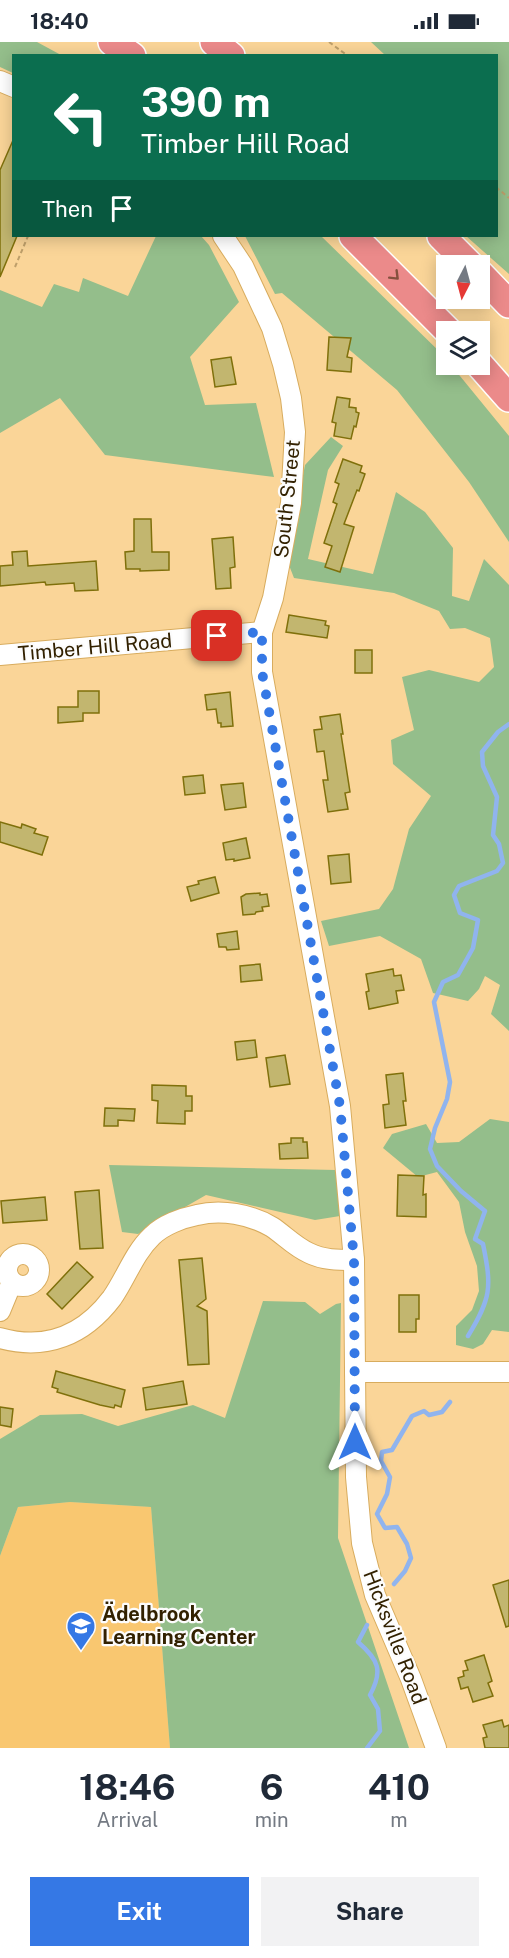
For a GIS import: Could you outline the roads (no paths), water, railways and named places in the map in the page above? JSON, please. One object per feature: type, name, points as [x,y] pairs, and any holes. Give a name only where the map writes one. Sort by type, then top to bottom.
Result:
[{"type":"highway","points":[[112,42],[129,54]]},
{"type":"highway","points":[[214,42],[229,54]]},
{"type":"highway","points":[[354,237],[438,321]]},
{"type":"highway","points":[[442,237],[460,255]]},
{"type":"highway","points":[[490,284],[509,304]]},
{"type":"highway","points":[[489,375],[509,398]]},
{"type":"street","name":"South Street","points":[[225,237],[243,266],[272,328],[288,387],[295,432],[295,466],[288,527],[273,598],[262,632]]},
{"type":"street","name":"Timber Hill Road","points":[[0,655],[262,632]]},
{"type":"street","name":"Hicksville Road","points":[[262,632],[262,672],[340,1106],[354,1260],[356,1477],[362,1544],[375,1595],[411,1679],[436,1748]]},
{"type":"street","points":[[0,1338],[38,1343],[64,1337],[87,1324],[112,1298],[140,1250],[153,1235],[171,1224],[196,1215],[219,1212],[246,1216],[270,1226],[308,1253],[325,1259],[354,1260]]},
{"type":"street","points":[[0,1311],[12,1281]]},
{"type":"street","points":[[355,1372],[509,1372]]},
{"type":"waterway","points":[[468,1336],[481,1312],[488,1292],[488,1272],[483,1244],[475,1239],[485,1211],[461,1191],[437,1166],[430,1149],[435,1128],[447,1099],[450,1082],[434,1002],[443,982],[458,975],[473,948],[478,920],[460,913],[454,895],[459,886],[497,871],[503,863],[499,844],[493,835],[497,797],[483,766],[482,752],[498,732],[509,724]]},
{"type":"waterway","points":[[394,1584],[405,1571],[411,1558],[407,1544],[397,1527],[385,1528],[377,1514],[387,1494],[390,1477],[381,1461],[382,1452],[392,1450],[412,1416],[424,1411],[429,1415],[442,1412],[450,1402]]},
{"type":"waterway","points":[[367,1625],[358,1642],[371,1654],[377,1666],[377,1679],[370,1695],[378,1709],[380,1731],[367,1748]]},
{"type":"place","name":"Ädelbrook Learning Center","points":[[81,1652]]}]
